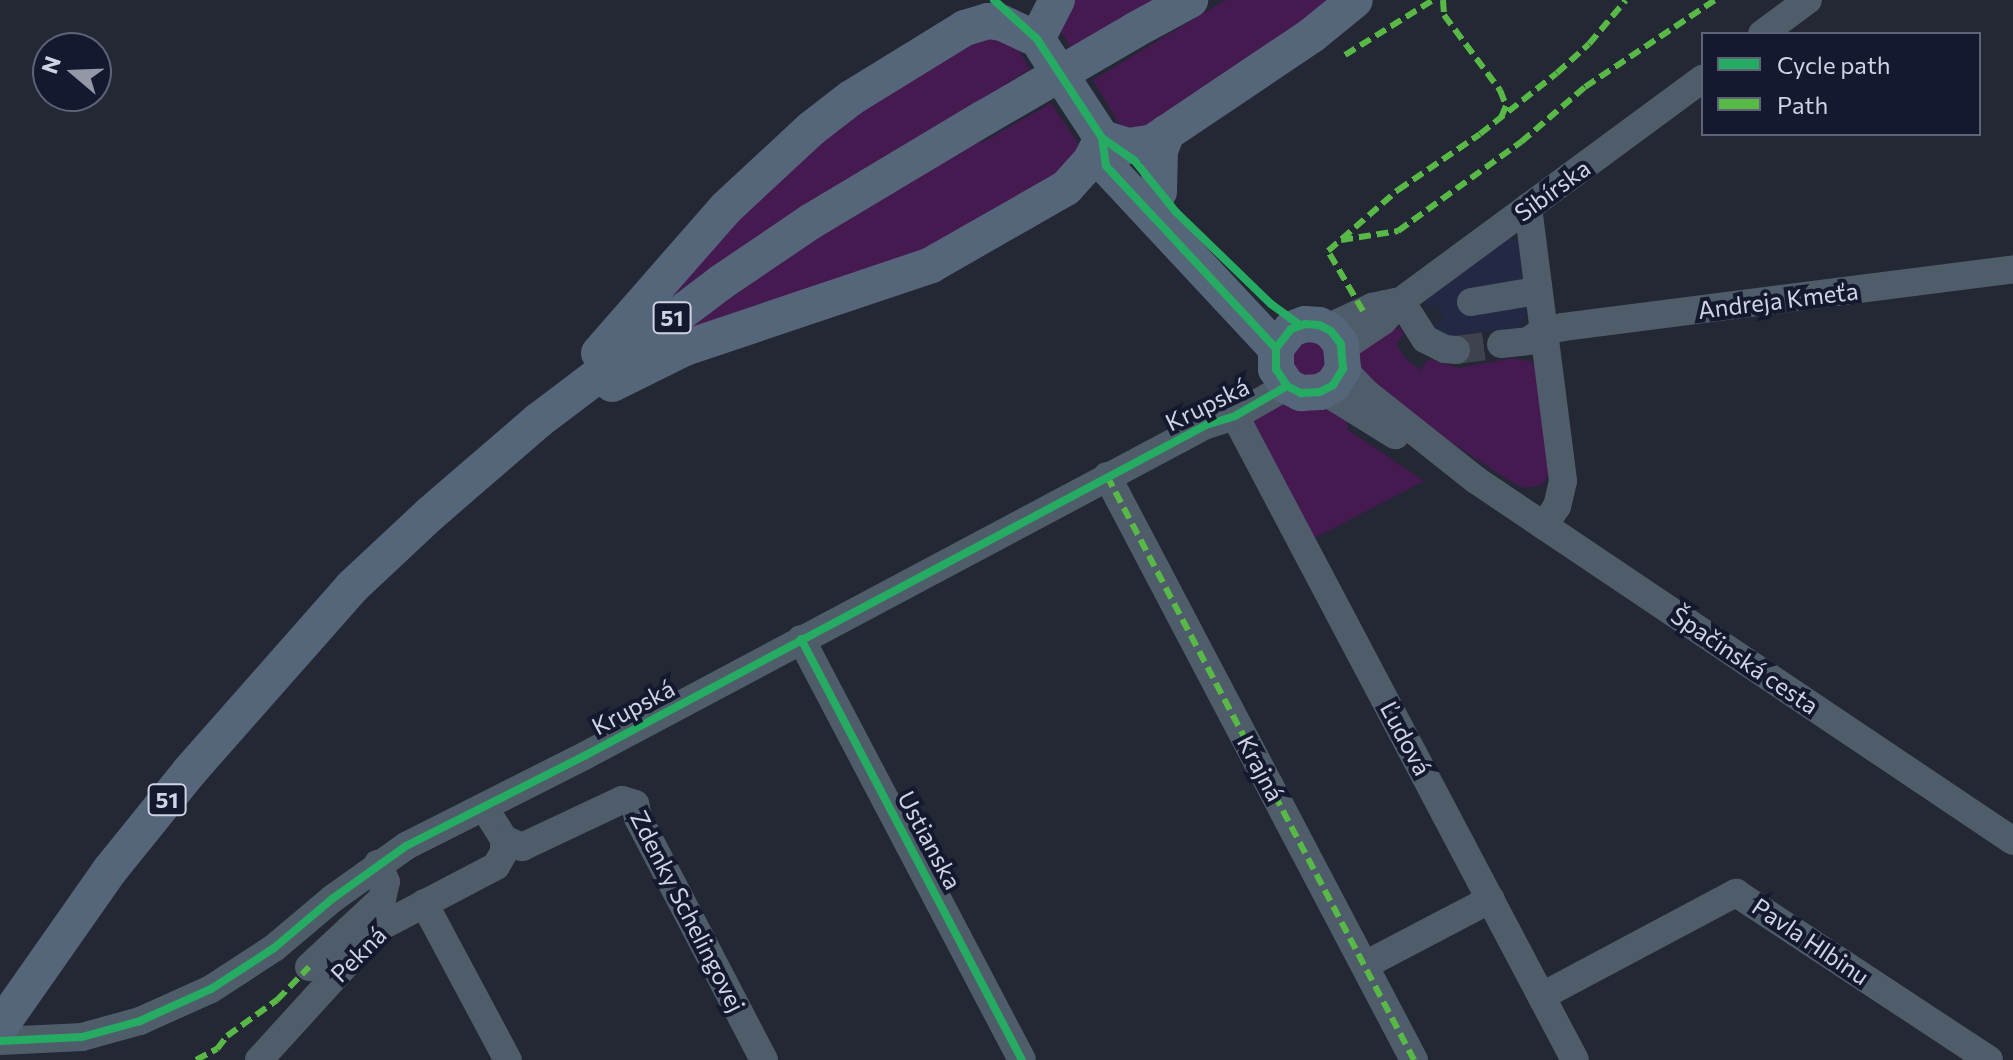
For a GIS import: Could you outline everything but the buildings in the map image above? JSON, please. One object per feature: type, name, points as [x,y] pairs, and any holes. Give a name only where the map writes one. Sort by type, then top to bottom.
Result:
[{"type":"main road","points":[[994,0],[1037,39],[1102,138],[1106,166],[1149,197],[1309,357]]},
{"type":"main road","points":[[1025,0],[1037,19],[1037,39]]},
{"type":"main road","points":[[1037,39],[1057,0]]},
{"type":"main road","name":"51","points":[[16,1033],[110,870],[293,651],[363,577],[539,420],[745,265],[810,222],[1190,0]]},
{"type":"main road","points":[[1102,138],[1142,147],[1312,35],[1355,0]]},
{"type":"main road","points":[[539,420],[726,208],[776,159],[851,98],[968,14],[1002,23],[1037,39]]},
{"type":"main road","points":[[1149,197],[1167,132]]},
{"type":"main road","points":[[539,420],[685,348],[931,265],[1066,188],[1098,151],[1102,138]]},
{"type":"main road","points":[[1066,188],[1100,188],[1149,197]]},
{"type":"street","points":[[1765,32],[1808,0]]},
{"type":"street","name":"Sibírska","points":[[1309,357],[1383,321],[1401,301],[1701,79]]},
{"type":"street","points":[[1528,207],[1563,481],[1557,506],[1544,526]]},
{"type":"street","name":"Andreja Kmeťa","points":[[1501,344],[1528,341],[1543,331],[2013,269]]},
{"type":"street","points":[[1471,302],[1537,291]]},
{"type":"street","points":[[1401,301],[1425,339],[1445,349],[1456,350]]},
{"type":"street","name":"Krupská","points":[[1206,425],[1235,416],[1309,357]]},
{"type":"street","name":"Krupská","points":[[0,1041],[16,1033],[82,1037],[140,1021],[211,989],[274,948],[378,864],[1206,425],[1309,357]]},
{"type":"street","name":"Špačinská cesta","points":[[1309,357],[1476,480],[2013,841]]},
{"type":"street","name":"Ľudová","points":[[1235,416],[1575,1060]]},
{"type":"street","name":"Krajná","points":[[1107,476],[1414,1060]]},
{"type":"street","name":"Ustianska","points":[[801,639],[1022,1060]]},
{"type":"street","name":"Zdenky Schelingovej","points":[[504,839],[522,847],[530,846],[622,800],[637,807],[638,818],[764,1060]]},
{"type":"street","points":[[484,807],[504,839]]},
{"type":"street","name":"Pekná","points":[[259,1060],[373,934],[424,903],[496,866],[504,852],[504,839]]},
{"type":"street","points":[[309,967],[382,899],[386,882],[378,864]]},
{"type":"street","name":"Pavla Hlbinu","points":[[1542,996],[1736,893],[1989,1060]]},
{"type":"street","points":[[1365,965],[1491,899]]},
{"type":"street","points":[[424,903],[508,1060]]},
{"type":"shaded area","points":[[1071,0],[1158,0],[1070,47],[1058,26]]},
{"type":"shaded area","points":[[1225,0],[1340,0],[1148,134],[1123,130],[1093,80]]},
{"type":"shaded area","points":[[986,31],[1010,36],[1030,69],[706,271],[652,311],[810,141]]},
{"type":"shaded area","points":[[1051,103],[1079,145],[1078,160],[945,244],[668,343],[816,237],[978,140],[981,143]]},
{"type":"shaded area","points":[[1505,237],[1521,242],[1526,281],[1523,301],[1528,309],[1523,323],[1517,327],[1451,336],[1440,333],[1432,326],[1444,319],[1436,304],[1425,309],[1424,299]]},
{"type":"shaded area","points":[[1400,328],[1404,334],[1396,344],[1406,359],[1420,370],[1429,359],[1459,368],[1513,358],[1532,362],[1538,370],[1552,469],[1542,485],[1524,488],[1510,481],[1362,384],[1355,356],[1385,329]]},
{"type":"shaded area","points":[[1316,332],[1333,366],[1298,382],[1285,345]]},
{"type":"shaded area","points":[[1273,403],[1324,403],[1348,415],[1347,429],[1424,481],[1313,539],[1252,425],[1255,416]]},
{"type":"tunnel","points":[[1456,350],[1501,344]]},
{"type":"marked path","points":[[1345,55],[1433,0]]},
{"type":"marked path","points":[[1443,0],[1444,15],[1500,90],[1506,106],[1501,118]]},
{"type":"marked path","points":[[1363,311],[1328,251],[1398,190],[1480,134],[1557,73],[1589,44],[1626,0]]},
{"type":"marked path","points":[[1341,240],[1398,231],[1521,142],[1585,87],[1715,0]]},
{"type":"marked path","points":[[1107,476],[1414,1060]]},
{"type":"marked path","points":[[196,1060],[217,1049],[227,1036],[277,1000],[309,967]]},
{"type":"cycle path","points":[[994,0],[1037,39],[1102,138],[1134,160],[1176,212],[1271,304],[1300,325]]},
{"type":"cycle path","points":[[1102,138],[1106,166],[1276,348],[1276,369],[1287,386],[1301,393],[1320,392],[1333,385],[1343,369],[1341,344],[1331,331],[1319,325],[1305,324],[1291,329],[1276,348]]},
{"type":"cycle path","points":[[0,1041],[82,1037],[140,1021],[211,989],[274,948],[332,899],[406,846],[586,755],[1206,425],[1235,416],[1287,386]]},
{"type":"cycle path","points":[[801,639],[1022,1060]]}]
